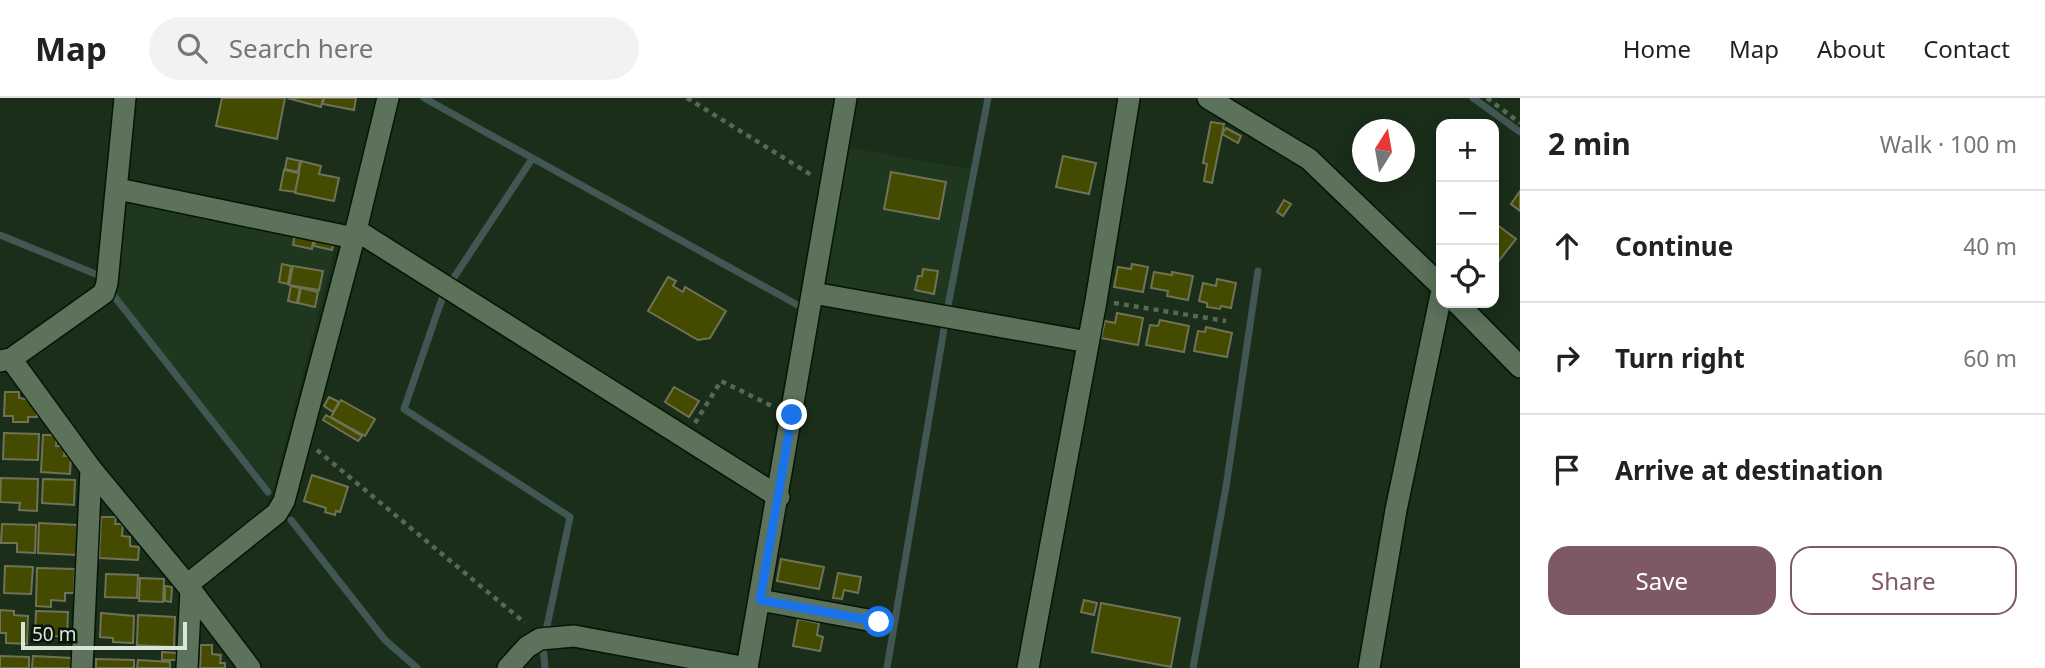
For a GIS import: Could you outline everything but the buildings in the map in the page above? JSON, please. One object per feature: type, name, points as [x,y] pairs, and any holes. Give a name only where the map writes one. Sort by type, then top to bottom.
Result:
[{"type":"street","points":[[125,98],[118,189],[104,293],[4,357],[250,668]]},
{"type":"street","points":[[187,668],[189,588],[277,513],[284,501],[388,98]]},
{"type":"street","points":[[508,668],[527,646],[540,639],[574,636],[747,668],[779,497],[846,98]]},
{"type":"street","points":[[1028,668],[1096,301],[1129,98]]},
{"type":"street","points":[[1212,99],[1309,159],[1436,281]]},
{"type":"street","points":[[118,189],[355,234],[779,497]]},
{"type":"street","points":[[813,293],[1088,342]]},
{"type":"street","points":[[1368,668],[1396,510],[1438,308]]},
{"type":"street","points":[[1462,308],[1520,367]]},
{"type":"street","points":[[82,668],[91,469]]},
{"type":"street","points":[[760,600],[879,622]]},
{"type":"path","points":[[687,98],[831,188]]},
{"type":"path","points":[[1487,98],[1520,123]]},
{"type":"path","points":[[1096,301],[1226,321]]},
{"type":"path","points":[[685,439],[720,381],[792,415]]},
{"type":"path","points":[[301,436],[530,627],[540,639]]},
{"type":"shaded area","points":[[845,147],[970,169],[944,310],[827,290],[819,282]]},
{"type":"shaded area","points":[[117,196],[337,241],[273,491],[110,289]]},
{"type":"waterway","points":[[424,98],[803,308]]},
{"type":"waterway","points":[[947,311],[988,98]]},
{"type":"waterway","points":[[1473,98],[1520,132]]},
{"type":"waterway","points":[[453,279],[532,159]]},
{"type":"waterway","points":[[0,235],[98,275]]},
{"type":"waterway","points":[[1193,668],[1226,487],[1258,271]]},
{"type":"waterway","points":[[110,291],[268,492]]},
{"type":"waterway","points":[[444,293],[404,409],[570,517],[546,631]]},
{"type":"waterway","points":[[887,668],[945,323]]},
{"type":"waterway","points":[[291,520],[385,640],[417,668]]},
{"type":"waterway","points":[[543,646],[545,668]]},
{"type":"route","points":[[792,415],[760,600],[879,622]]}]
